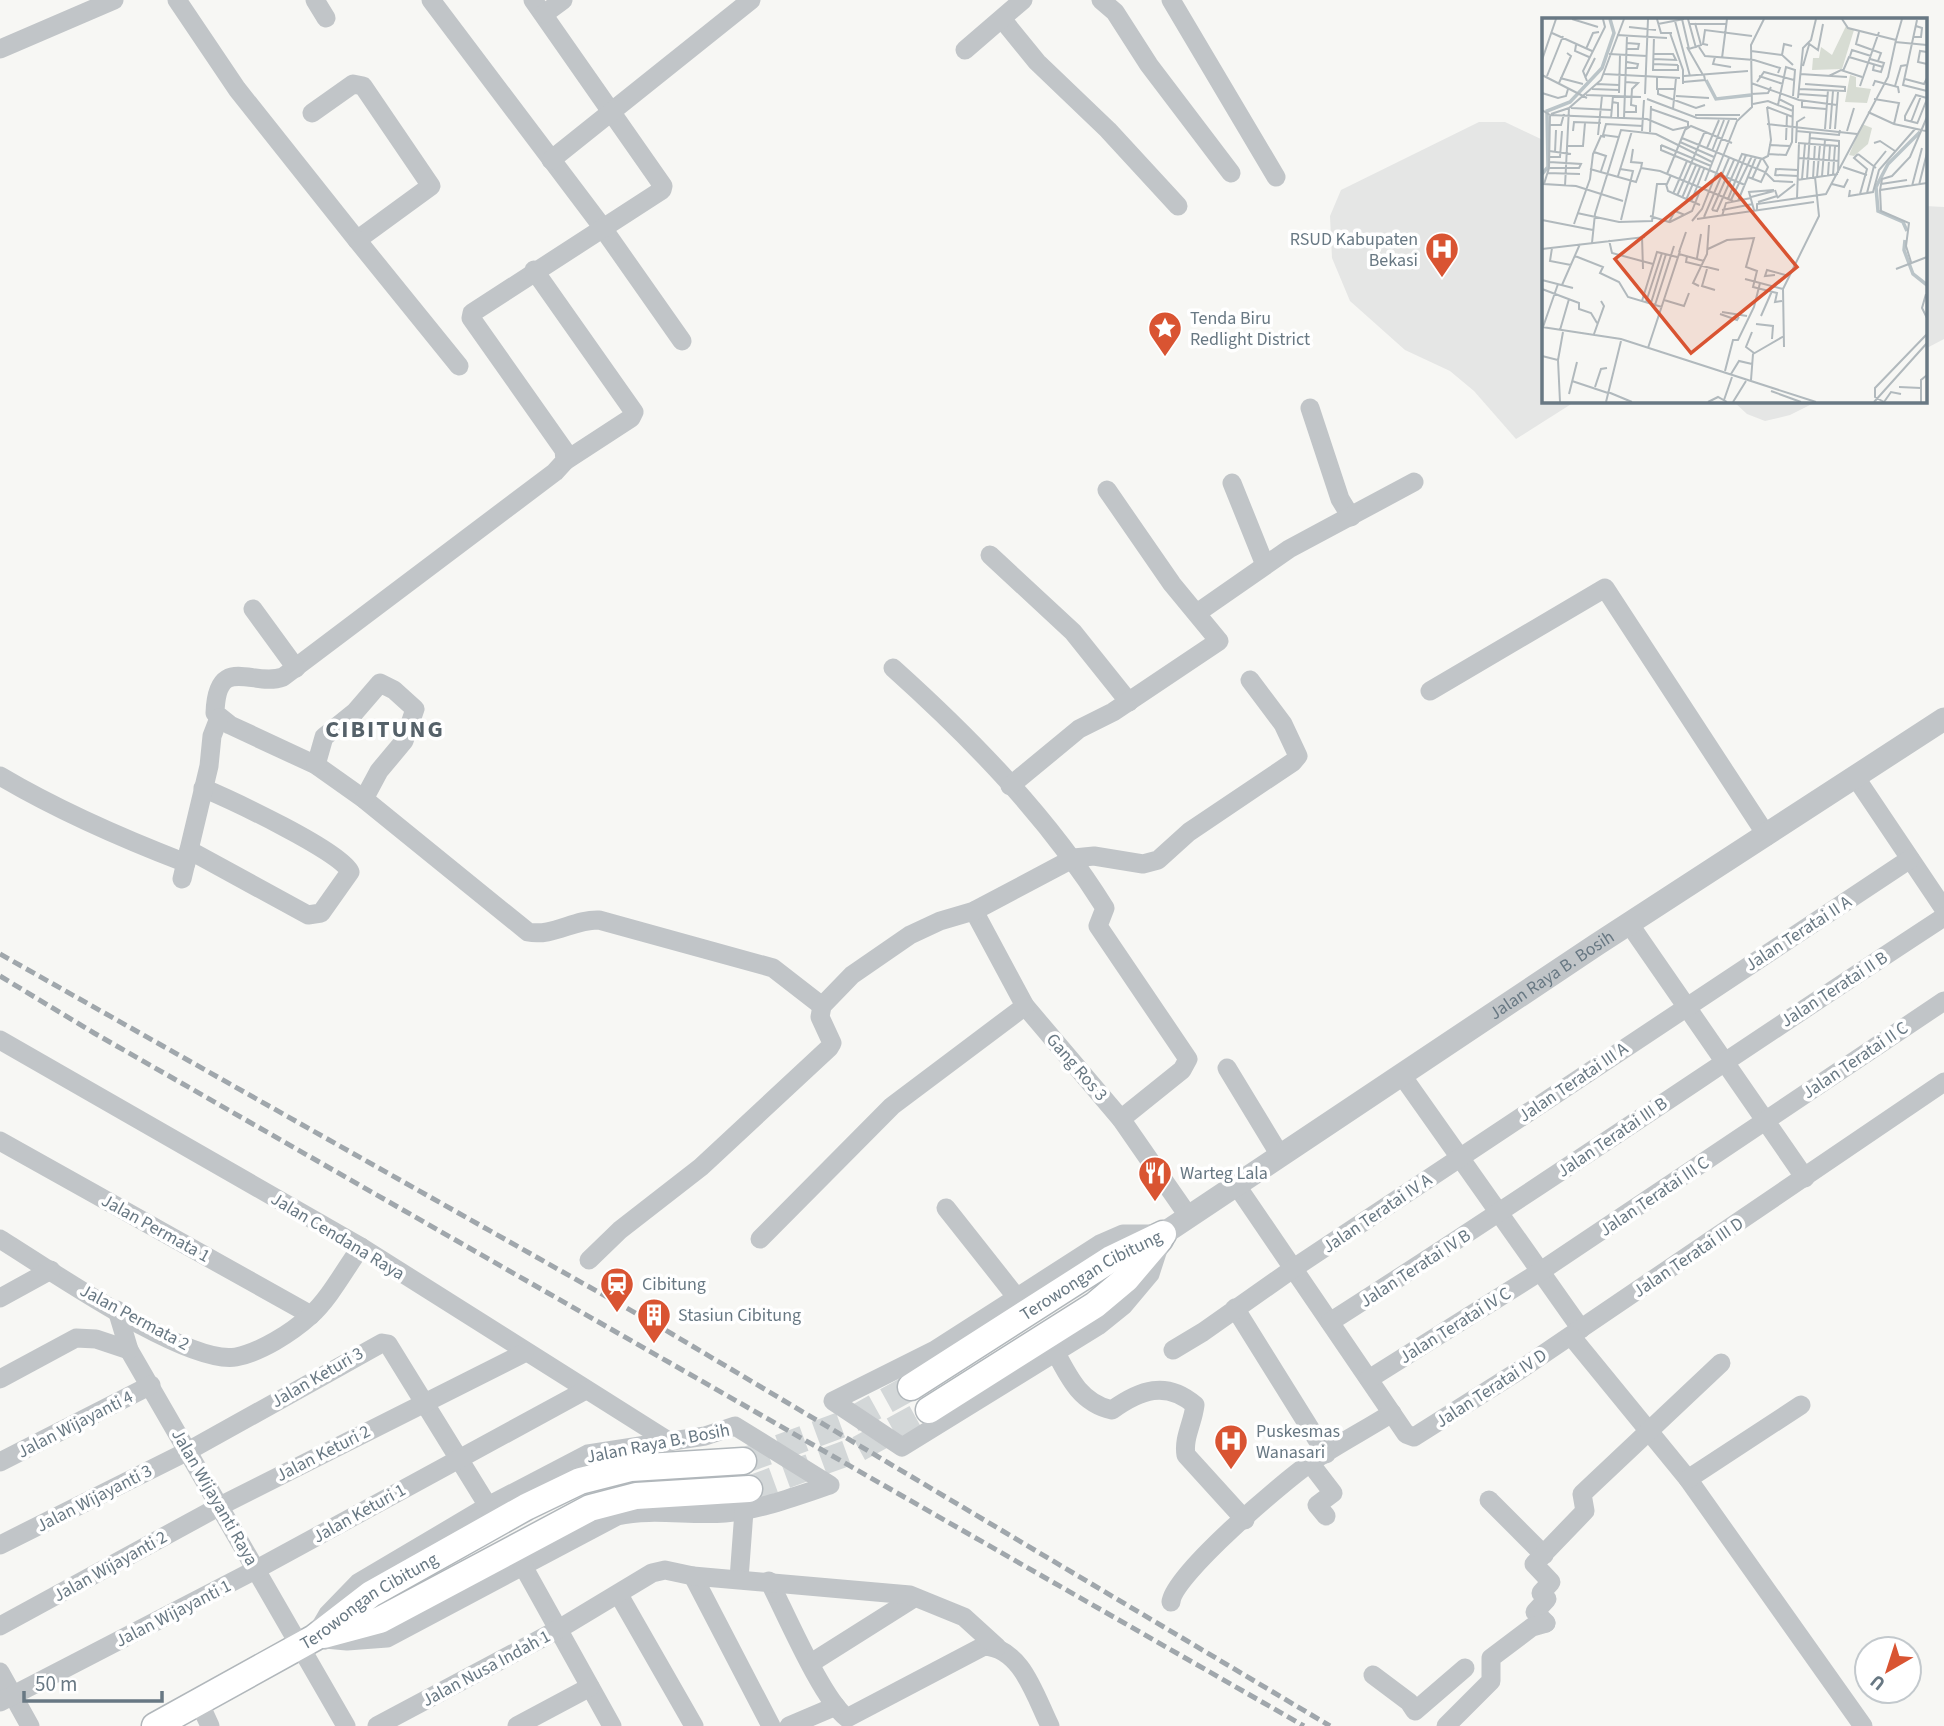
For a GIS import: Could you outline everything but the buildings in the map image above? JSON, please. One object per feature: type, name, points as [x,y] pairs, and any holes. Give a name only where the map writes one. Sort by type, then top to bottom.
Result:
[{"type":"main road","name":"Terowongan Cibitung","points":[[911,1387],[1111,1259],[1164,1234]]},
{"type":"main road","name":"Terowongan Cibitung","points":[[929,1410],[1095,1305],[1126,1279],[1164,1234]]},
{"type":"main road","name":"Terowongan Cibitung","points":[[307,1642],[371,1594],[526,1507],[580,1481],[632,1468],[743,1461]]},
{"type":"main road","name":"Terowongan Cibitung","points":[[307,1642],[380,1620],[590,1508],[636,1496],[746,1500]]},
{"type":"main road","name":"Jalan Raya B. Bosih","points":[[155,1726],[307,1642]]},
{"type":"street","points":[[0,49],[114,0]]},
{"type":"street","points":[[177,0],[237,89],[459,366]]},
{"type":"street","points":[[315,0],[326,18]]},
{"type":"street","points":[[430,0],[602,228],[682,341]]},
{"type":"street","points":[[563,0],[538,7],[613,110],[663,186],[662,190],[476,308],[471,318],[564,450],[565,461]]},
{"type":"street","points":[[551,160],[751,0]]},
{"type":"street","points":[[965,50],[1023,0]]},
{"type":"street","points":[[1101,0],[1115,12],[1149,65],[1231,173]]},
{"type":"street","points":[[1171,0],[1276,177]]},
{"type":"street","points":[[1002,19],[1037,62],[1108,130],[1178,206]]},
{"type":"street","points":[[312,113],[353,84],[363,86],[432,183],[357,240]]},
{"type":"street","points":[[534,270],[634,412],[631,418],[565,461],[555,472],[296,668],[273,681],[245,675],[230,677],[219,688],[215,713],[219,718],[316,765],[364,799],[528,932],[542,935],[581,921],[599,919],[773,968],[822,1006]]},
{"type":"street","points":[[1310,408],[1340,499],[1351,517]]},
{"type":"street","points":[[1197,613],[1289,549],[1414,482]]},
{"type":"street","points":[[1232,483],[1265,565]]},
{"type":"street","points":[[1010,786],[1079,729],[1129,702],[1219,641],[1172,584],[1107,490]]},
{"type":"street","points":[[990,555],[1073,632],[1129,702]]},
{"type":"street","points":[[1430,691],[1605,588],[1767,836]]},
{"type":"street","points":[[253,609],[296,668]]},
{"type":"street","points":[[893,668],[948,717],[1074,858],[1105,908],[1098,926],[1188,1059],[1182,1070],[1121,1119]]},
{"type":"street","points":[[589,1260],[620,1230],[701,1167],[830,1048],[832,1043],[820,1017],[822,1006],[852,975],[910,935],[940,921],[974,911],[1074,858],[1094,856],[1143,864],[1158,860],[1189,832],[1293,762],[1298,756],[1290,736],[1250,680]]},
{"type":"street","points":[[316,765],[324,737],[355,712],[380,683],[394,690],[415,709],[404,741],[379,771],[364,799]]},
{"type":"street","points":[[185,864],[212,736],[219,718]]},
{"type":"street","name":"Jalan Raya B. Bosih","points":[[1164,1234],[1944,719]]},
{"type":"street","points":[[0,776],[43,802],[96,827],[308,915],[321,913],[351,872],[335,856],[291,831],[203,788]]},
{"type":"street","points":[[1856,778],[1944,909]]},
{"type":"street","name":"Jalan Teratai II A","points":[[1686,1006],[1910,859]]},
{"type":"street","name":"Gang Ros 3","points":[[974,911],[1025,1006],[1121,1119],[1189,1217]]},
{"type":"street","name":"Jalan Teratai II B","points":[[1724,1061],[1944,917]]},
{"type":"street","points":[[1630,925],[1805,1178]]},
{"type":"street","name":"Jalan Teratai II C","points":[[1766,1120],[1944,1001]]},
{"type":"street","points":[[760,1238],[892,1106],[1025,1006]]},
{"type":"street","name":"Jalan Teratai III A","points":[[1460,1158],[1686,1006]]},
{"type":"street","name":"Jalan Cendana Raya","points":[[0,1040],[361,1247],[584,1391],[670,1442]]},
{"type":"street","name":"Jalan Teratai III B","points":[[1500,1214],[1724,1061]]},
{"type":"street","points":[[1227,1068],[1281,1157]]},
{"type":"street","points":[[1403,1077],[1541,1271],[1576,1333],[1688,1479],[1863,1726]]},
{"type":"street","name":"Jalan Teratai III D","points":[[1576,1333],[1944,1082]]},
{"type":"street","name":"Jalan Teratai III C","points":[[1541,1271],[1766,1120]]},
{"type":"street","name":"Jalan Permata 1","points":[[0,1141],[311,1315]]},
{"type":"street","name":"Jalan Teratai IV A","points":[[1173,1350],[1460,1158]]},
{"type":"street","points":[[1171,1602],[1173,1592],[1198,1561],[1245,1520],[1318,1459],[1392,1413],[1237,1186]]},
{"type":"street","points":[[946,1208],[1018,1299]]},
{"type":"street","name":"Jalan Teratai IV B","points":[[1330,1322],[1500,1214]]},
{"type":"street","points":[[1123,1234],[1164,1234],[1150,1274],[1138,1292],[1098,1326],[902,1447],[833,1401],[935,1350],[1018,1299],[1100,1244],[1123,1234]]},
{"type":"street","name":"Jalan Permata 2","points":[[0,1239],[176,1343],[210,1354],[234,1357],[262,1348],[311,1315],[361,1247]]},
{"type":"street","points":[[0,1298],[51,1270]]},
{"type":"street","name":"Jalan Teratai IV C","points":[[1369,1379],[1541,1271]]},
{"type":"street","points":[[1235,1308],[1334,1493],[1317,1505],[1326,1516]]},
{"type":"street","name":"Jalan Wijayanti Raya","points":[[117,1310],[130,1350],[257,1569],[307,1642],[346,1726]]},
{"type":"street","name":"Jalan Teratai IV D","points":[[1392,1413],[1410,1437],[1477,1399],[1576,1333]]},
{"type":"street","points":[[0,1379],[76,1338],[96,1339],[130,1350]]},
{"type":"street","name":"Jalan Keturi 3","points":[[188,1451],[377,1343],[388,1344],[426,1401]]},
{"type":"street","points":[[1055,1352],[1074,1386],[1096,1406],[1112,1410],[1152,1388],[1174,1390],[1185,1396],[1195,1405],[1193,1424],[1184,1443],[1186,1455],[1245,1520]]},
{"type":"street","name":"Jalan Keturi 2","points":[[220,1506],[524,1353]]},
{"type":"street","points":[[1446,1726],[1491,1681],[1491,1658],[1532,1627],[1546,1623],[1535,1612],[1547,1599],[1541,1592],[1551,1583],[1534,1565],[1579,1521],[1585,1511],[1582,1494],[1721,1363]]},
{"type":"street","name":"Jalan Wijayanti 4","points":[[0,1462],[150,1385]]},
{"type":"street","name":"Jalan Keturi 1","points":[[257,1569],[584,1391]]},
{"type":"street","points":[[426,1401],[488,1506]]},
{"type":"street","points":[[1688,1479],[1801,1405]]},
{"type":"street","name":"Jalan Raya B. Bosih","points":[[735,1426],[830,1486],[746,1500],[711,1514],[636,1511],[617,1516],[387,1638],[307,1642],[328,1614],[358,1583],[488,1506],[588,1454],[705,1436],[735,1426]]},
{"type":"street","name":"Jalan Wijayanti 3","points":[[0,1545],[188,1451]]},
{"type":"street","points":[[739,1579],[746,1500]]},
{"type":"street","points":[[1489,1500],[1544,1555]]},
{"type":"street","name":"Jalan Wijayanti 2","points":[[0,1626],[220,1506]]},
{"type":"street","points":[[523,1566],[612,1726]]},
{"type":"street","name":"Jalan Wijayanti 1","points":[[7,1699],[257,1569]]},
{"type":"street","name":"Jalan Nusa Indah 1","points":[[377,1726],[559,1629],[653,1573],[665,1570],[693,1576],[769,1581],[914,1598],[964,1617],[997,1647],[1011,1655],[1023,1672],[1050,1726]]},
{"type":"street","points":[[693,1576],[771,1726]]},
{"type":"street","points":[[769,1581],[811,1663],[841,1712]]},
{"type":"street","points":[[619,1595],[694,1726]]},
{"type":"street","points":[[811,1663],[914,1598]]},
{"type":"street","points":[[789,1726],[841,1712],[984,1646],[997,1647]]},
{"type":"street","points":[[1373,1675],[1409,1702],[1419,1719],[1465,1668]]},
{"type":"street","points":[[0,1672],[7,1699],[30,1726]]},
{"type":"street","points":[[517,1726],[590,1687]]},
{"type":"street","points":[[199,1702],[210,1726]]},
{"type":"shaded area","name":"RSUD Kabupaten Bekasi","points":[[1479,122],[1505,122],[1542,140],[1542,402],[1574,402],[1516,439],[1474,391],[1450,371],[1405,350],[1350,301],[1332,258],[1330,216],[1341,190]]},
{"type":"shaded area","points":[[1926,206],[1944,207],[1944,339],[1926,348]]},
{"type":"shaded area","points":[[1734,402],[1816,402],[1790,415],[1765,421],[1747,414]]},
{"type":"tunnel","points":[[743,1461],[846,1423],[911,1387]]},
{"type":"tunnel","points":[[749,1489],[858,1449],[929,1410]]},
{"type":"railway","points":[[0,954],[662,1328],[1330,1726]]},
{"type":"railway","points":[[0,976],[94,1033],[1304,1726]]},
{"type":"place","name":"RSUD Kabupaten Bekasi","points":[[1442,279]]},
{"type":"place","name":"Tenda Biru Redlight District","points":[[1165,358]]},
{"type":"place","name":"Warteg Lala","points":[[1155,1203]]},
{"type":"place","name":"Cibitung","points":[[617,1314]]},
{"type":"place","name":"Stasiun Cibitung","points":[[654,1345]]},
{"type":"place","name":"Puskesmas Wanasari","points":[[1231,1471]]},
{"type":"district","name":"CIBITUNG","points":[[385,729]]}]
